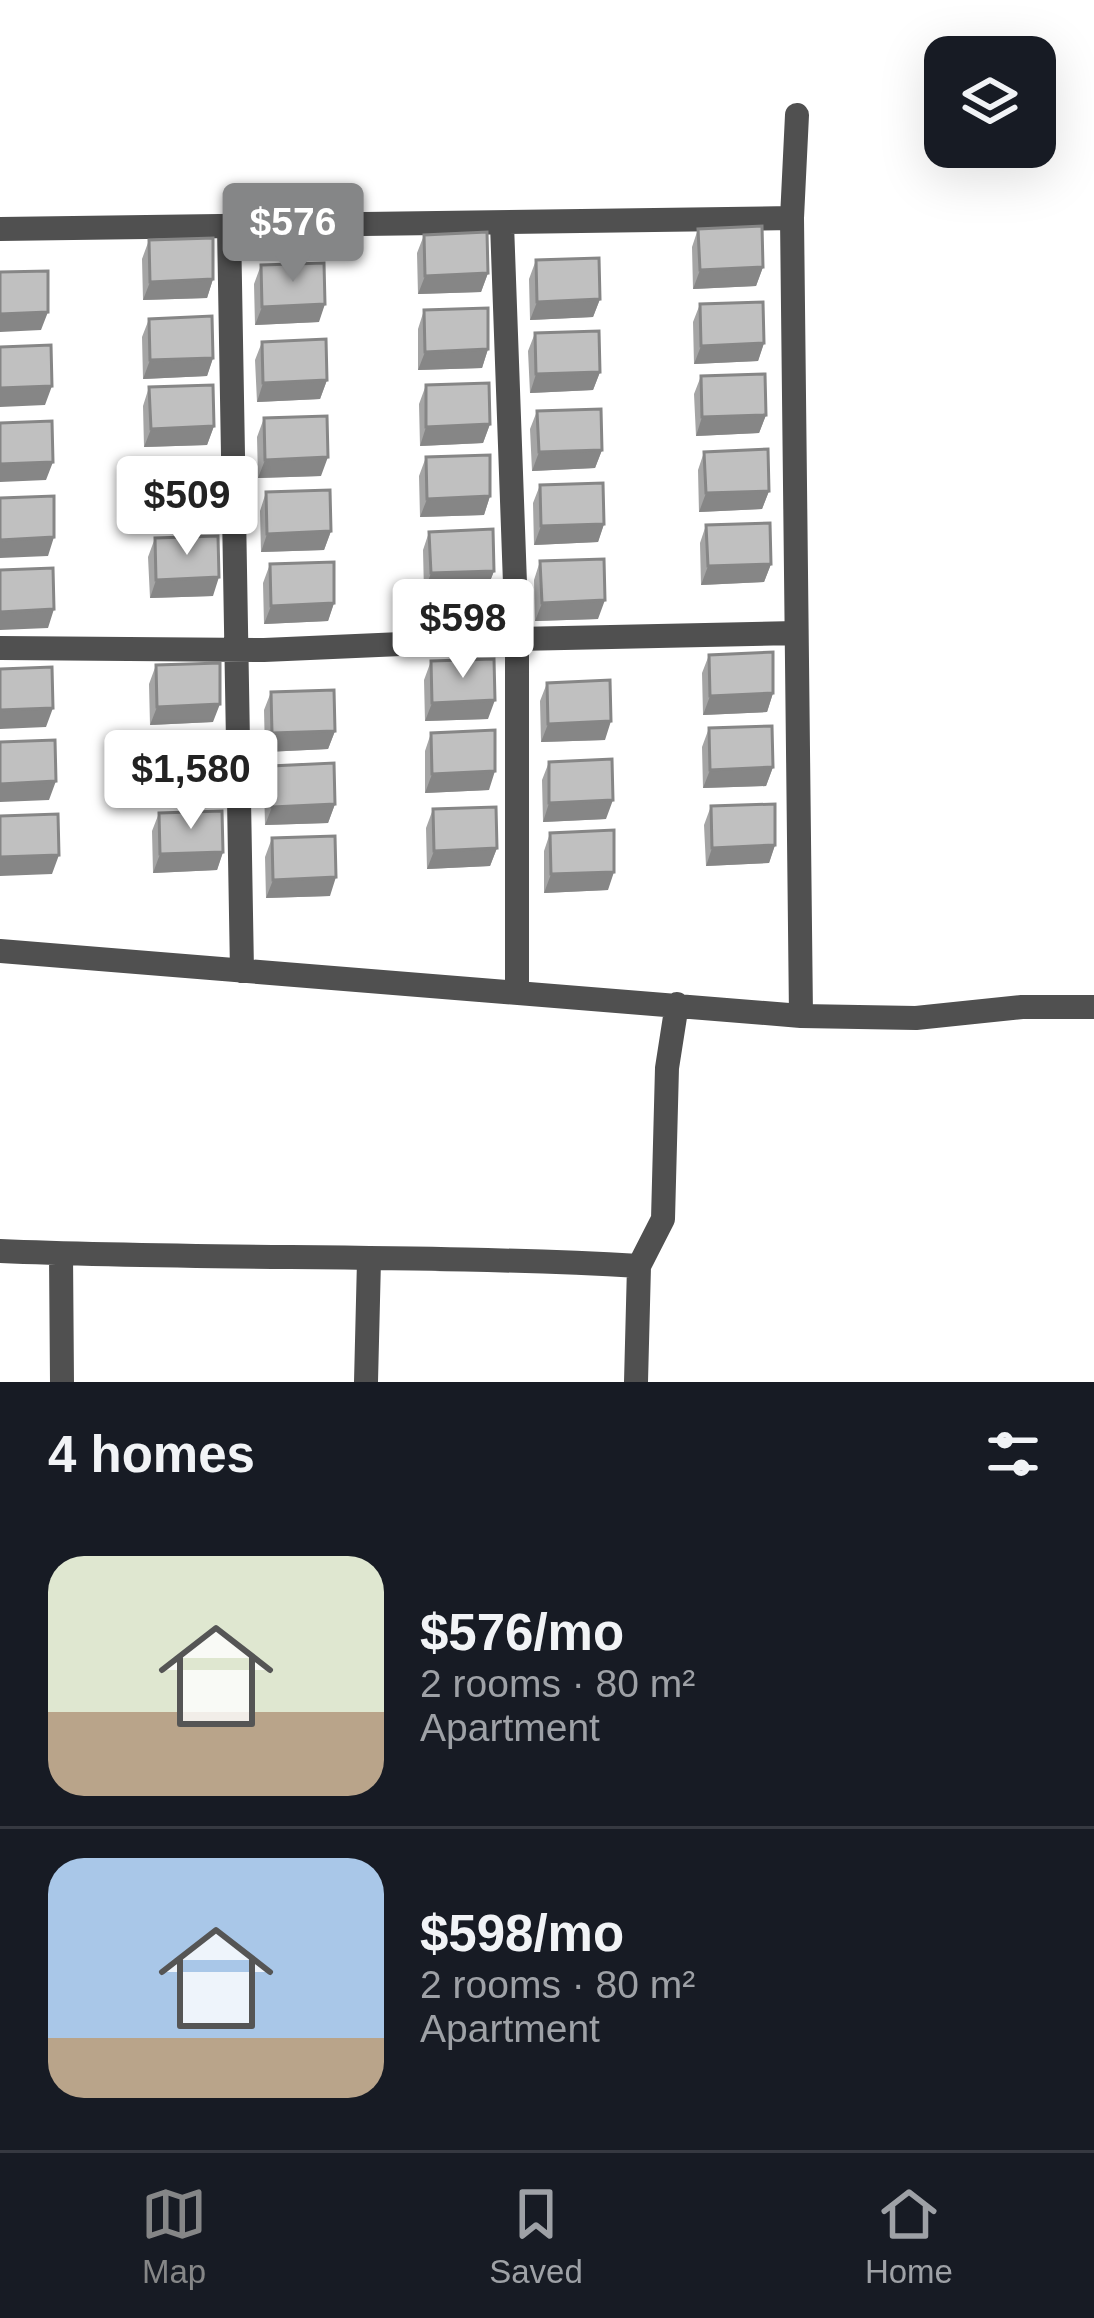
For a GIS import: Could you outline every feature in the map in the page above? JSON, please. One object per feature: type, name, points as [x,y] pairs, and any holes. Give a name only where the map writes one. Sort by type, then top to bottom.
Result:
[{"type":"street","points":[[797,115],[792,218],[801,1016]]},
{"type":"street","points":[[0,229],[792,218]]},
{"type":"street","points":[[502,224],[518,639],[517,993]]},
{"type":"street","points":[[229,226],[242,971]]},
{"type":"street","points":[[0,648],[236,650],[796,632]]},
{"type":"street","points":[[0,951],[801,1016],[916,1018],[1022,1007],[1094,1007]]},
{"type":"street","points":[[636,1382],[639,1266],[663,1219],[667,1068],[677,1004]]},
{"type":"street","points":[[0,1251],[497,1258],[639,1266]]},
{"type":"street","points":[[62,1254],[62,1382]]},
{"type":"street","points":[[366,1382],[370,1259]]},
{"type":"building","points":[[762,226],[763,267],[700,270],[698,229]]},
{"type":"building","points":[[487,232],[488,273],[425,276],[424,235]]},
{"type":"building","points":[[213,238],[213,279],[150,282],[149,240]]},
{"type":"building","points":[[599,258],[600,299],[537,302],[536,260]]},
{"type":"building","points":[[324,263],[325,304],[262,307],[261,265]]},
{"type":"building","points":[[48,271],[48,312],[0,314],[0,272]]},
{"type":"building","points":[[763,302],[764,343],[701,346],[700,304]]},
{"type":"building","points":[[488,308],[488,349],[425,352],[424,310]]},
{"type":"building","points":[[212,316],[213,358],[150,360],[149,319]]},
{"type":"building","points":[[599,331],[600,372],[536,374],[535,333]]},
{"type":"building","points":[[326,339],[327,380],[263,383],[262,342]]},
{"type":"building","points":[[51,345],[52,386],[0,388],[0,347]]},
{"type":"building","points":[[765,374],[766,415],[702,417],[701,376]]},
{"type":"building","points":[[489,383],[490,424],[426,427],[426,385]]},
{"type":"building","points":[[213,385],[214,426],[151,429],[149,387]]},
{"type":"building","points":[[601,409],[602,450],[539,452],[537,411]]},
{"type":"building","points":[[327,416],[328,457],[265,460],[264,418]]},
{"type":"building","points":[[52,421],[53,462],[0,464],[0,423]]},
{"type":"building","points":[[768,449],[769,491],[706,493],[704,452]]},
{"type":"building","points":[[490,455],[490,496],[427,499],[426,457]]},
{"type":"building","points":[[216,458],[217,499],[154,502],[153,460]]},
{"type":"building","points":[[603,483],[604,524],[541,526],[540,485]]},
{"type":"building","points":[[330,490],[331,531],[267,534],[266,492]]},
{"type":"building","points":[[54,496],[54,537],[0,540],[0,498]]},
{"type":"building","points":[[770,523],[771,564],[708,566],[706,525]]},
{"type":"building","points":[[493,529],[494,571],[431,573],[429,532]]},
{"type":"building","points":[[218,536],[219,577],[156,580],[155,538]]},
{"type":"building","points":[[604,559],[605,600],[542,603],[540,561]]},
{"type":"building","points":[[334,562],[334,603],[271,606],[270,564]]},
{"type":"building","points":[[53,568],[54,609],[0,612],[0,570]]},
{"type":"building","points":[[773,652],[773,693],[710,696],[709,655]]},
{"type":"building","points":[[494,659],[495,700],[432,703],[431,661]]},
{"type":"building","points":[[220,663],[220,704],[157,707],[156,665]]},
{"type":"building","points":[[52,667],[53,708],[0,710],[0,669]]},
{"type":"building","points":[[610,680],[611,721],[548,724],[547,683]]},
{"type":"building","points":[[334,690],[335,731],[272,733],[271,692]]},
{"type":"building","points":[[772,726],[773,767],[710,770],[709,728]]},
{"type":"building","points":[[495,730],[495,771],[432,774],[431,733]]},
{"type":"building","points":[[55,740],[56,781],[0,784],[0,742]]},
{"type":"building","points":[[223,741],[223,782],[160,785],[159,743]]},
{"type":"building","points":[[612,759],[613,800],[549,803],[549,762]]},
{"type":"building","points":[[334,763],[335,804],[272,807],[271,766]]},
{"type":"building","points":[[775,804],[775,845],[712,848],[711,806]]},
{"type":"building","points":[[496,807],[497,848],[434,851],[433,809]]},
{"type":"building","points":[[222,811],[223,852],[160,854],[159,813]]},
{"type":"building","points":[[58,814],[59,855],[0,857],[0,816]]},
{"type":"building","points":[[614,830],[614,872],[551,874],[550,833]]},
{"type":"building","points":[[335,836],[336,877],[273,880],[272,838]]}]
